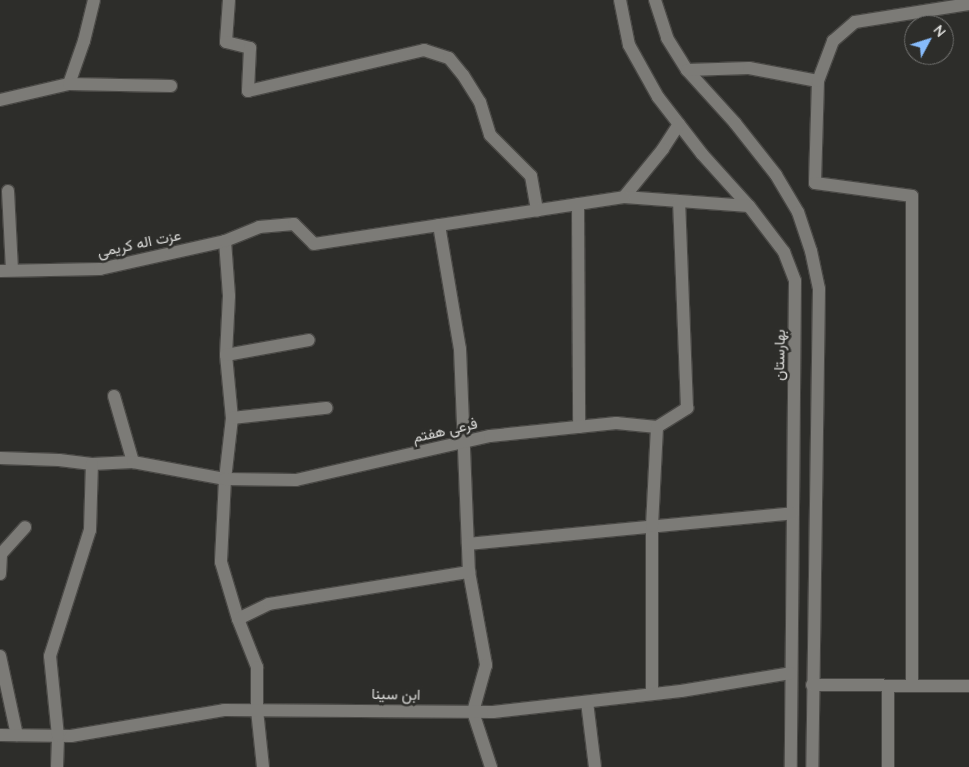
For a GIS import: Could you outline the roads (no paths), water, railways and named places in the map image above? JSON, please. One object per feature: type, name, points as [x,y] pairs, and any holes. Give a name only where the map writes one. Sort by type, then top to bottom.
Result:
[{"type":"street","points":[[69,84],[84,41],[94,0]]},
{"type":"street","points":[[229,0],[226,42],[250,48],[248,91],[424,50],[449,58],[464,75],[480,102],[490,135],[531,176],[536,210]]},
{"type":"street","name":"بهارستان","points":[[620,0],[628,45],[658,97],[702,154],[749,206],[784,252],[796,281],[791,767]]},
{"type":"street","points":[[655,0],[667,38],[688,70],[776,175],[798,212],[811,251],[819,289],[812,767]]},
{"type":"street","points":[[912,686],[912,196],[815,183],[818,81],[833,41],[856,22],[969,4]]},
{"type":"street","points":[[688,70],[749,68],[818,81]]},
{"type":"street","points":[[0,100],[69,84],[171,86]]},
{"type":"street","points":[[624,197],[663,149],[679,124]]},
{"type":"street","points":[[6,270],[8,191]]},
{"type":"street","points":[[491,767],[473,712],[486,665],[469,572],[466,441],[460,349],[439,225],[624,197],[749,206]]},
{"type":"street","points":[[652,694],[652,526],[656,427],[687,408],[679,201]]},
{"type":"street","points":[[578,204],[579,426]]},
{"type":"street","name":"عزت اله کریمی","points":[[6,270],[100,269],[225,241],[259,227],[294,224],[314,244],[439,225]]},
{"type":"street","points":[[225,241],[229,296],[226,355],[232,418],[225,480],[221,562],[238,619],[257,667],[257,710],[264,754],[263,767]]},
{"type":"street","points":[[226,355],[309,340]]},
{"type":"street","points":[[114,396],[133,462]]},
{"type":"street","points":[[232,418],[326,408]]},
{"type":"street","name":"فرعی هفتم","points":[[0,458],[59,460],[92,464],[133,462],[225,480],[296,480],[490,436],[616,423],[656,427]]},
{"type":"street","points":[[57,767],[58,736],[50,656],[90,530],[92,464]]},
{"type":"street","points":[[468,544],[793,513]]},
{"type":"street","points":[[0,574],[1,554],[25,527]]},
{"type":"street","points":[[238,619],[269,604],[469,572]]},
{"type":"street","points":[[0,656],[17,735]]},
{"type":"street","name":"ابن سینا","points":[[0,735],[72,736],[224,710],[493,712],[652,694],[791,673]]},
{"type":"street","points":[[812,685],[969,686]]},
{"type":"street","points":[[888,686],[888,767]]},
{"type":"street","points":[[588,702],[595,767]]}]
